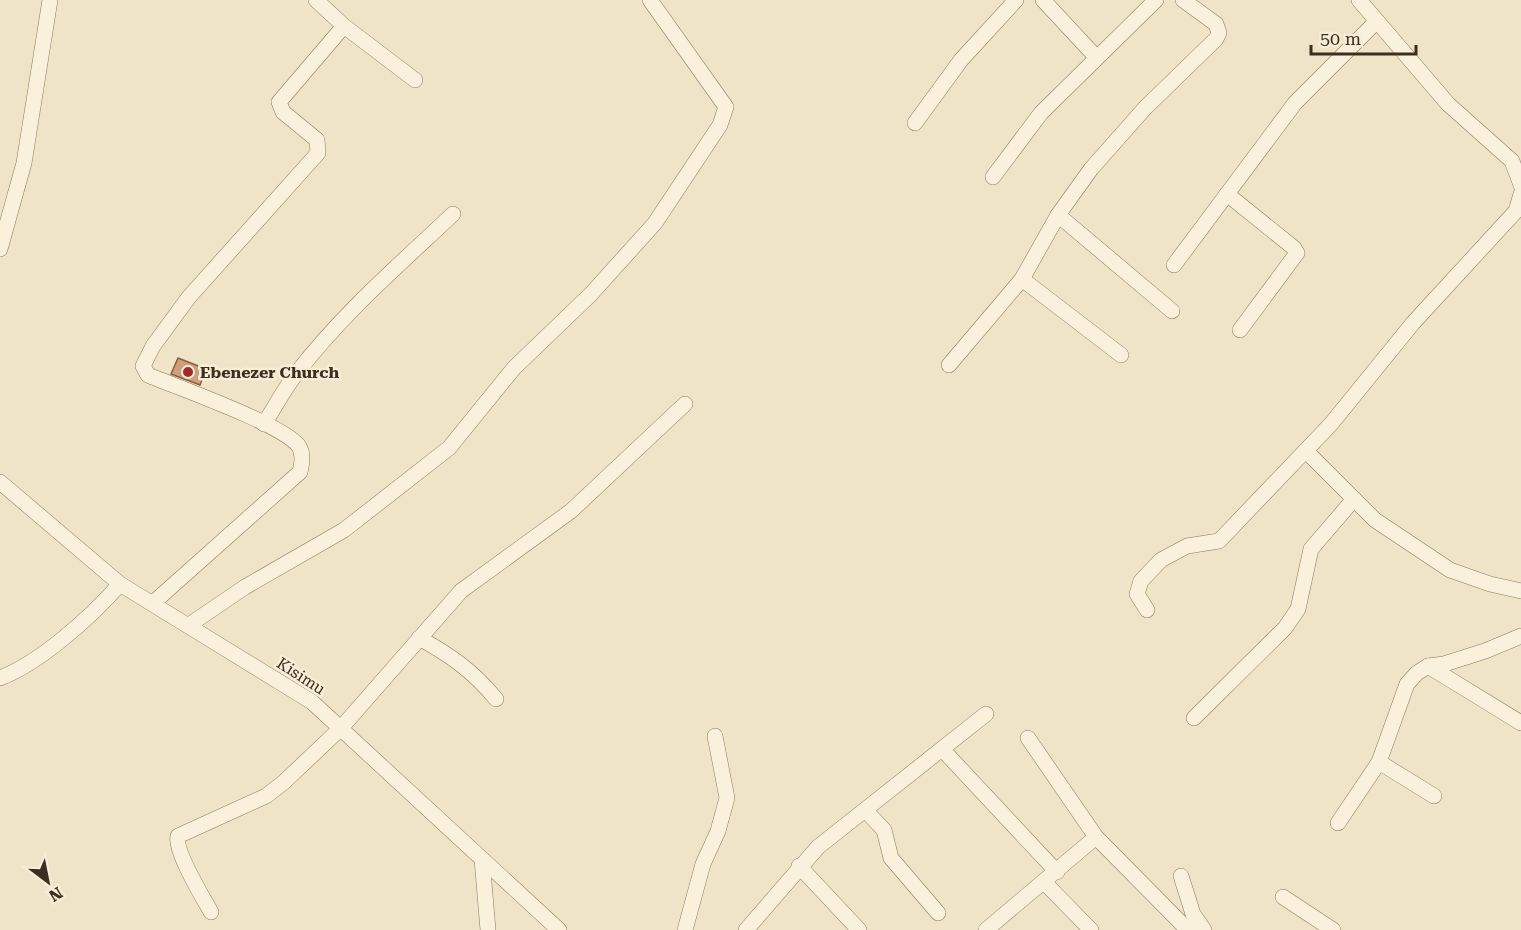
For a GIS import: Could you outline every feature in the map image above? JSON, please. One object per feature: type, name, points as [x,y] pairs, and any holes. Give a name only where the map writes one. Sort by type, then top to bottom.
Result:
[{"type":"street","points":[[0,249],[24,163],[50,0]]},
{"type":"street","points":[[316,0],[344,26],[415,80]]},
{"type":"street","points":[[189,625],[245,587],[344,530],[424,471],[465,432],[514,368],[591,294],[661,215],[720,125],[726,107],[650,0]]},
{"type":"street","points":[[915,123],[962,60],[1016,0]]},
{"type":"street","points":[[1043,0],[1096,57]]},
{"type":"street","points":[[993,177],[1041,112],[1156,0]]},
{"type":"street","points":[[949,365],[1022,279],[1058,215],[1091,169],[1145,108],[1216,39],[1219,33],[1216,24],[1183,0]]},
{"type":"street","points":[[1359,0],[1448,104],[1512,161],[1521,184]]},
{"type":"street","points":[[1174,265],[1295,103],[1377,21]]},
{"type":"street","points":[[153,603],[300,472],[303,459],[299,446],[264,424],[148,375],[143,366],[153,346],[189,297],[318,153],[317,140],[283,112],[279,102],[344,26]]},
{"type":"street","points":[[1227,194],[1294,248],[1297,253],[1240,330]]},
{"type":"street","points":[[1147,610],[1137,594],[1141,581],[1161,560],[1187,546],[1219,541],[1331,424],[1413,323],[1516,211],[1521,194]]},
{"type":"street","points":[[264,424],[294,376],[321,342],[453,214]]},
{"type":"street","points":[[1058,215],[1172,311]]},
{"type":"street","points":[[1022,279],[1121,355]]},
{"type":"street","points":[[211,912],[177,838],[266,796],[341,728],[438,615],[476,578],[571,511],[685,404]]},
{"type":"street","points":[[1306,451],[1375,520],[1450,570],[1490,584],[1521,591]]},
{"type":"street","name":"Kisimu","points":[[0,482],[120,584],[312,702],[560,930]]},
{"type":"street","points":[[1194,718],[1285,628],[1298,609],[1311,549],[1354,499]]},
{"type":"street","points":[[0,678],[54,644],[99,608],[120,584]]},
{"type":"street","points":[[1338,823],[1379,762],[1407,684],[1417,673],[1428,666],[1444,664],[1485,651],[1521,636]]},
{"type":"street","points":[[419,638],[456,658],[477,676],[496,699]]},
{"type":"street","points":[[1428,666],[1521,723]]},
{"type":"street","points":[[746,930],[799,866],[818,847],[986,714]]},
{"type":"street","points":[[685,930],[700,873],[718,831],[727,798],[714,736]]},
{"type":"street","points":[[1028,738],[1096,837],[1188,930]]},
{"type":"street","points":[[942,748],[1051,877],[1091,930]]},
{"type":"street","points":[[1379,762],[1434,796]]},
{"type":"street","points":[[865,810],[884,830],[891,858],[938,913]]},
{"type":"street","points":[[989,929],[1096,837]]},
{"type":"street","points":[[482,858],[488,930]]},
{"type":"street","points":[[799,866],[859,930]]},
{"type":"street","points":[[1181,876],[1193,914],[1204,930]]},
{"type":"street","points":[[1283,897],[1332,930]]},
{"type":"building","name":"Ebenezer Church","points":[[178,358],[206,369],[200,385],[171,374]]},
{"type":"place","name":"Ebenezer Church","points":[[188,372]]}]
